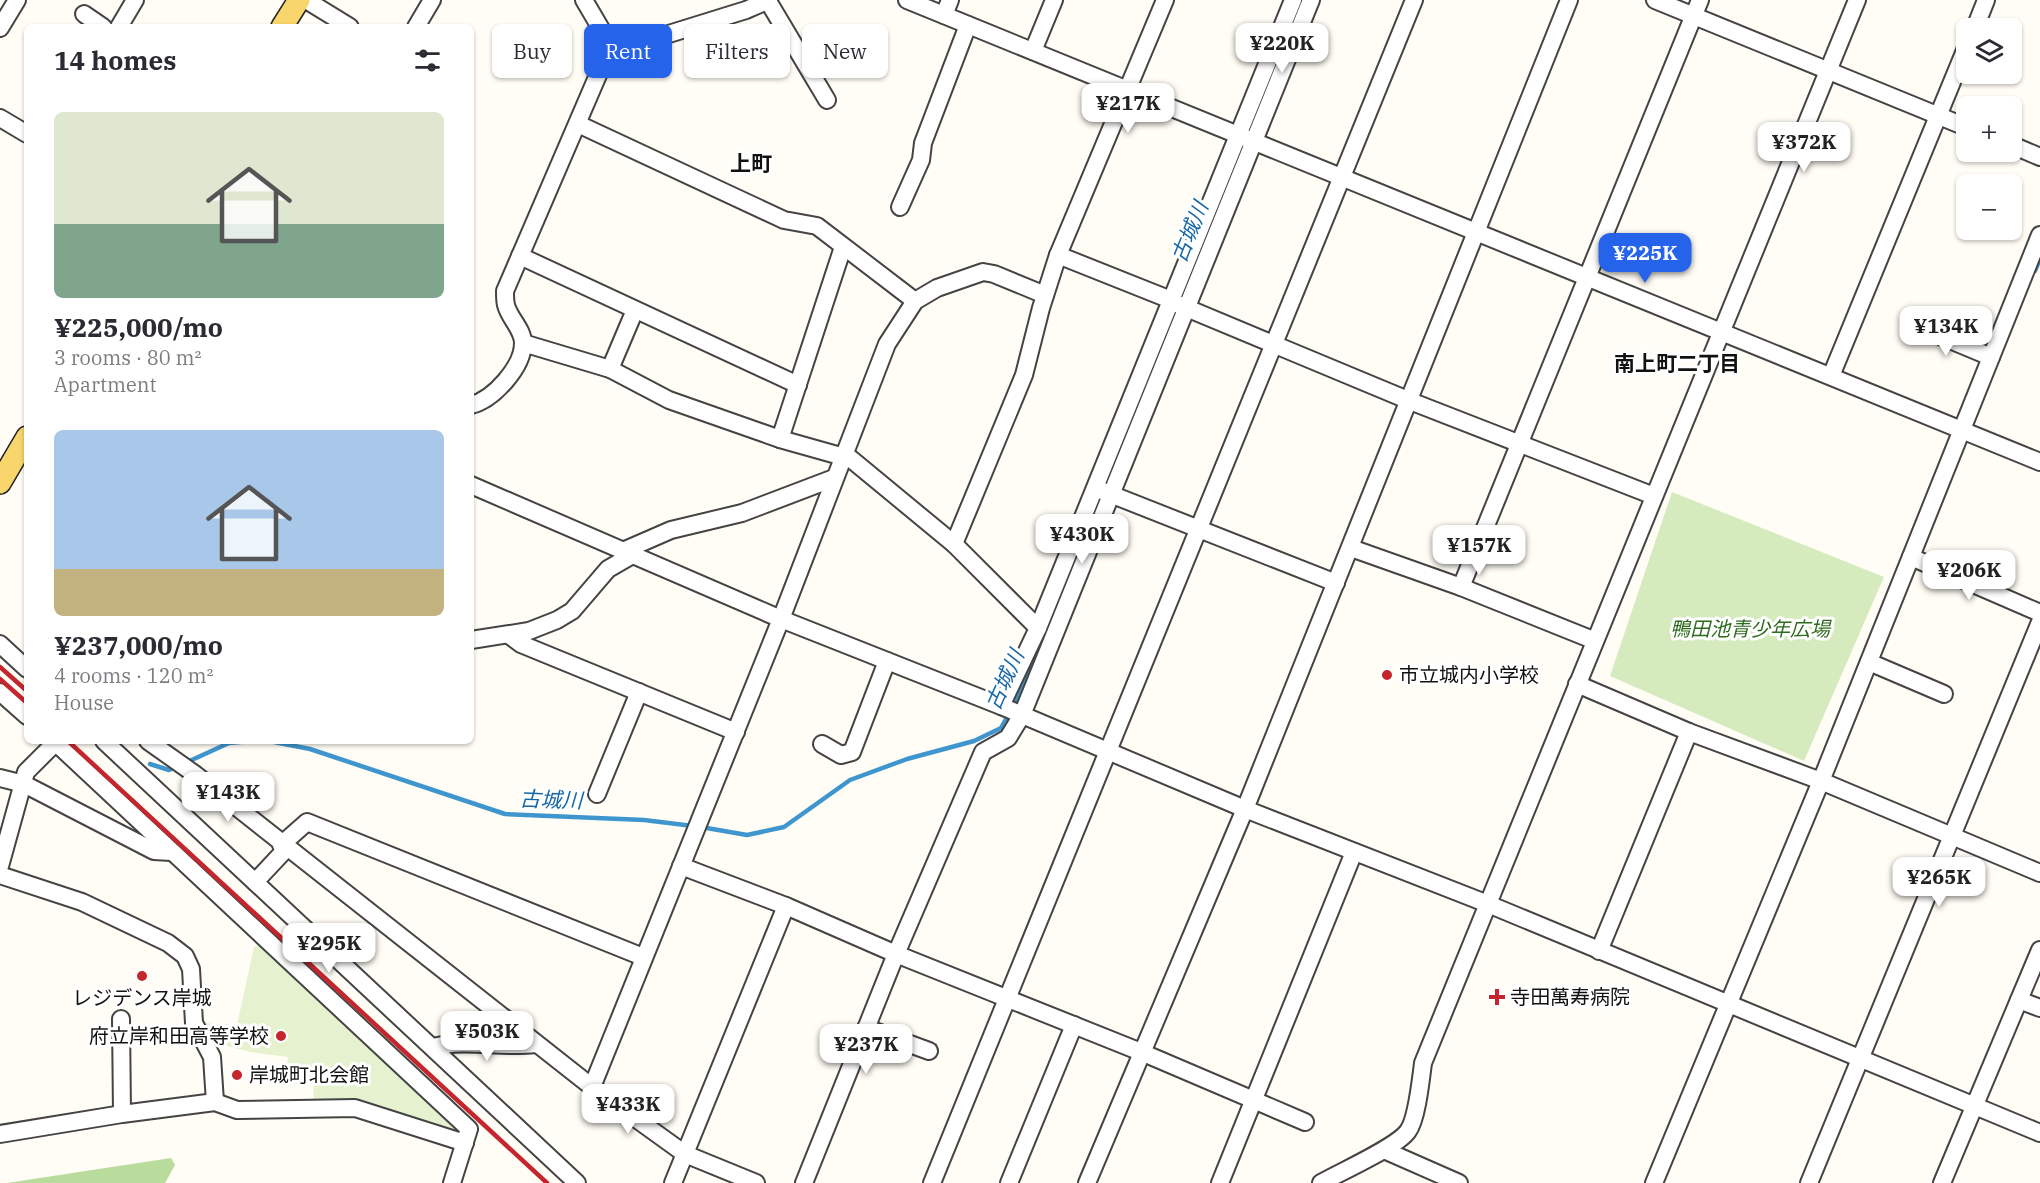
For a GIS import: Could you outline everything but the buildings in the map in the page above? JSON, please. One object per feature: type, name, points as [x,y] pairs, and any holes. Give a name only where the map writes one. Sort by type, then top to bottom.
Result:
[{"type":"main road","points":[[284,24],[298,0]]},
{"type":"main road","points":[[0,483],[24,450]]},
{"type":"street","points":[[0,28],[17,0]]},
{"type":"street","points":[[121,24],[135,0]]},
{"type":"street","points":[[306,0],[345,24]]},
{"type":"street","points":[[418,24],[432,0]]},
{"type":"street","points":[[584,0],[599,24]]},
{"type":"street","points":[[672,33],[746,10],[769,0],[827,100]]},
{"type":"street","points":[[907,0],[947,8],[968,25],[1475,231],[1586,279],[2040,462]]},
{"type":"street","points":[[1033,51],[1054,0]]},
{"type":"street","points":[[954,544],[1024,375],[1058,255],[1165,0]]},
{"type":"street","points":[[1246,138],[1293,0]]},
{"type":"street","points":[[1001,706],[1038,628],[1093,489],[1246,138],[1311,0]]},
{"type":"street","points":[[932,1183],[1414,0]]},
{"type":"street","points":[[1087,1183],[1245,809],[1569,0]]},
{"type":"street","points":[[1655,0],[1697,8],[1827,71],[1956,123]]},
{"type":"street","points":[[1321,1183],[1384,1150],[1408,1131],[1419,1091],[1423,1063],[1593,640],[1857,0]]},
{"type":"street","points":[[1979,18],[1986,0]]},
{"type":"street","points":[[1461,587],[1697,8]]},
{"type":"street","points":[[84,14],[99,24]]},
{"type":"street","points":[[900,207],[921,160],[923,143],[968,25]]},
{"type":"street","points":[[1831,376],[1956,73]]},
{"type":"street","points":[[474,404],[491,395],[518,362],[523,343],[517,325],[506,305],[505,291],[597,78]]},
{"type":"street","points":[[0,118],[24,132]]},
{"type":"street","points":[[578,124],[783,220],[817,226],[915,301]]},
{"type":"street","points":[[2022,150],[2040,157]]},
{"type":"street","points":[[1654,1183],[1821,781],[2039,240]]},
{"type":"street","points":[[780,439],[843,247]]},
{"type":"street","points":[[1058,255],[1410,400],[1653,495]]},
{"type":"street","points":[[520,256],[798,385]]},
{"type":"street","points":[[592,1087],[781,619],[887,344],[915,301],[938,288],[983,272],[994,274],[1045,295]]},
{"type":"street","points":[[804,1183],[896,954],[983,752],[1008,738],[1021,714],[1110,493],[1176,303]]},
{"type":"street","points":[[610,369],[635,310]]},
{"type":"street","points":[[1914,325],[1991,357]]},
{"type":"street","points":[[523,343],[610,369],[669,400],[780,439],[851,459],[954,544],[1038,628]]},
{"type":"street","points":[[474,640],[529,631],[557,620],[572,611],[608,569],[630,552],[671,530],[742,513],[834,478]]},
{"type":"street","points":[[474,486],[781,619],[1021,714],[1245,809],[1488,904],[1860,1061],[2040,1133]]},
{"type":"street","points":[[1093,489],[1110,493],[1336,583]]},
{"type":"street","points":[[1351,548],[1461,587],[1593,640]]},
{"type":"street","points":[[1911,556],[2040,613]]},
{"type":"street","points":[[1809,1183],[2040,622]]},
{"type":"street","points":[[509,635],[521,644],[736,732]]},
{"type":"street","points":[[0,644],[24,666]]},
{"type":"street","points":[[822,744],[841,755],[852,752],[887,661]]},
{"type":"street","points":[[1869,662],[1944,694]]},
{"type":"street","points":[[1577,684],[1689,732],[1821,781],[2040,873]]},
{"type":"street","points":[[0,692],[24,714]]},
{"type":"street","points":[[597,794],[639,692]]},
{"type":"street","points":[[1599,951],[1689,732]]},
{"type":"street","points":[[0,866],[26,772],[53,744]]},
{"type":"street","points":[[59,744],[171,852],[469,1129],[452,1183]]},
{"type":"street","points":[[107,744],[577,1183]]},
{"type":"street","points":[[152,744],[196,775],[284,847],[592,1087],[685,1154],[737,1180],[756,1183]]},
{"type":"street","points":[[0,777],[24,784],[154,851],[171,852]]},
{"type":"street","points":[[255,882],[307,822],[644,957]]},
{"type":"street","points":[[1220,1183],[1354,852]]},
{"type":"street","points":[[681,866],[786,906],[896,954],[1141,1052],[1305,1122]]},
{"type":"street","points":[[0,875],[82,902],[159,939],[185,956],[191,969],[194,1023],[212,1057],[215,1102]]},
{"type":"street","points":[[673,1183],[786,906]]},
{"type":"street","points":[[1942,1183],[1972,1107],[2040,950]]},
{"type":"street","points":[[2019,1000],[2040,1008]]},
{"type":"street","points":[[121,1018],[122,1114]]},
{"type":"street","points":[[1009,1183],[1074,1025]]},
{"type":"street","points":[[867,1028],[929,1051]]},
{"type":"street","points":[[433,1047],[453,1042],[517,1046],[535,1044]]},
{"type":"street","points":[[0,1134],[122,1114],[215,1102],[237,1110],[355,1108],[465,1143]]},
{"type":"street","points":[[1384,1150],[1459,1183]]},
{"type":"green space","name":"鴨田池青少年広場","points":[[1672,492],[1884,577],[1804,761],[1610,676]]},
{"type":"green space","name":"府立岸和田高等学校","points":[[258,945],[456,1128],[450,1133],[367,1103],[314,1103],[313,1083],[285,1084],[288,1057],[250,1052],[213,1042],[202,1023],[237,1025],[254,947]]},
{"type":"green space","points":[[171,1158],[175,1165],[165,1183],[7,1183]]},
{"type":"waterway","name":"古城川","points":[[1259,106],[1299,8]]},
{"type":"waterway","points":[[2035,271],[2040,259]]},
{"type":"waterway","name":"古城川","points":[[701,827],[747,835],[784,827],[850,780],[907,759],[974,741],[1001,728],[1015,703],[1038,647]]},
{"type":"waterway","name":"古城川","points":[[185,763],[227,744]]},
{"type":"waterway","name":"古城川","points":[[284,744],[310,749],[505,814],[644,820],[693,826]]},
{"type":"waterway","name":"古城川","points":[[150,764],[169,770],[178,766]]},
{"type":"railway","points":[[0,667],[24,688]]},
{"type":"railway","points":[[0,679],[24,700]]},
{"type":"railway","points":[[71,744],[547,1183]]},
{"type":"place","name":"市立城内小学校","points":[[1387,675]]},
{"type":"place","name":"レジデンス岸城","points":[[142,976]]},
{"type":"place","name":"寺田萬寿病院","points":[[1497,997]]},
{"type":"place","name":"府立岸和田高等学校","points":[[281,1036]]},
{"type":"place","name":"岸城町北会館","points":[[237,1075]]},
{"type":"district","name":"上町","points":[[751,164]]},
{"type":"district","name":"南上町二丁目","points":[[1677,364]]}]
